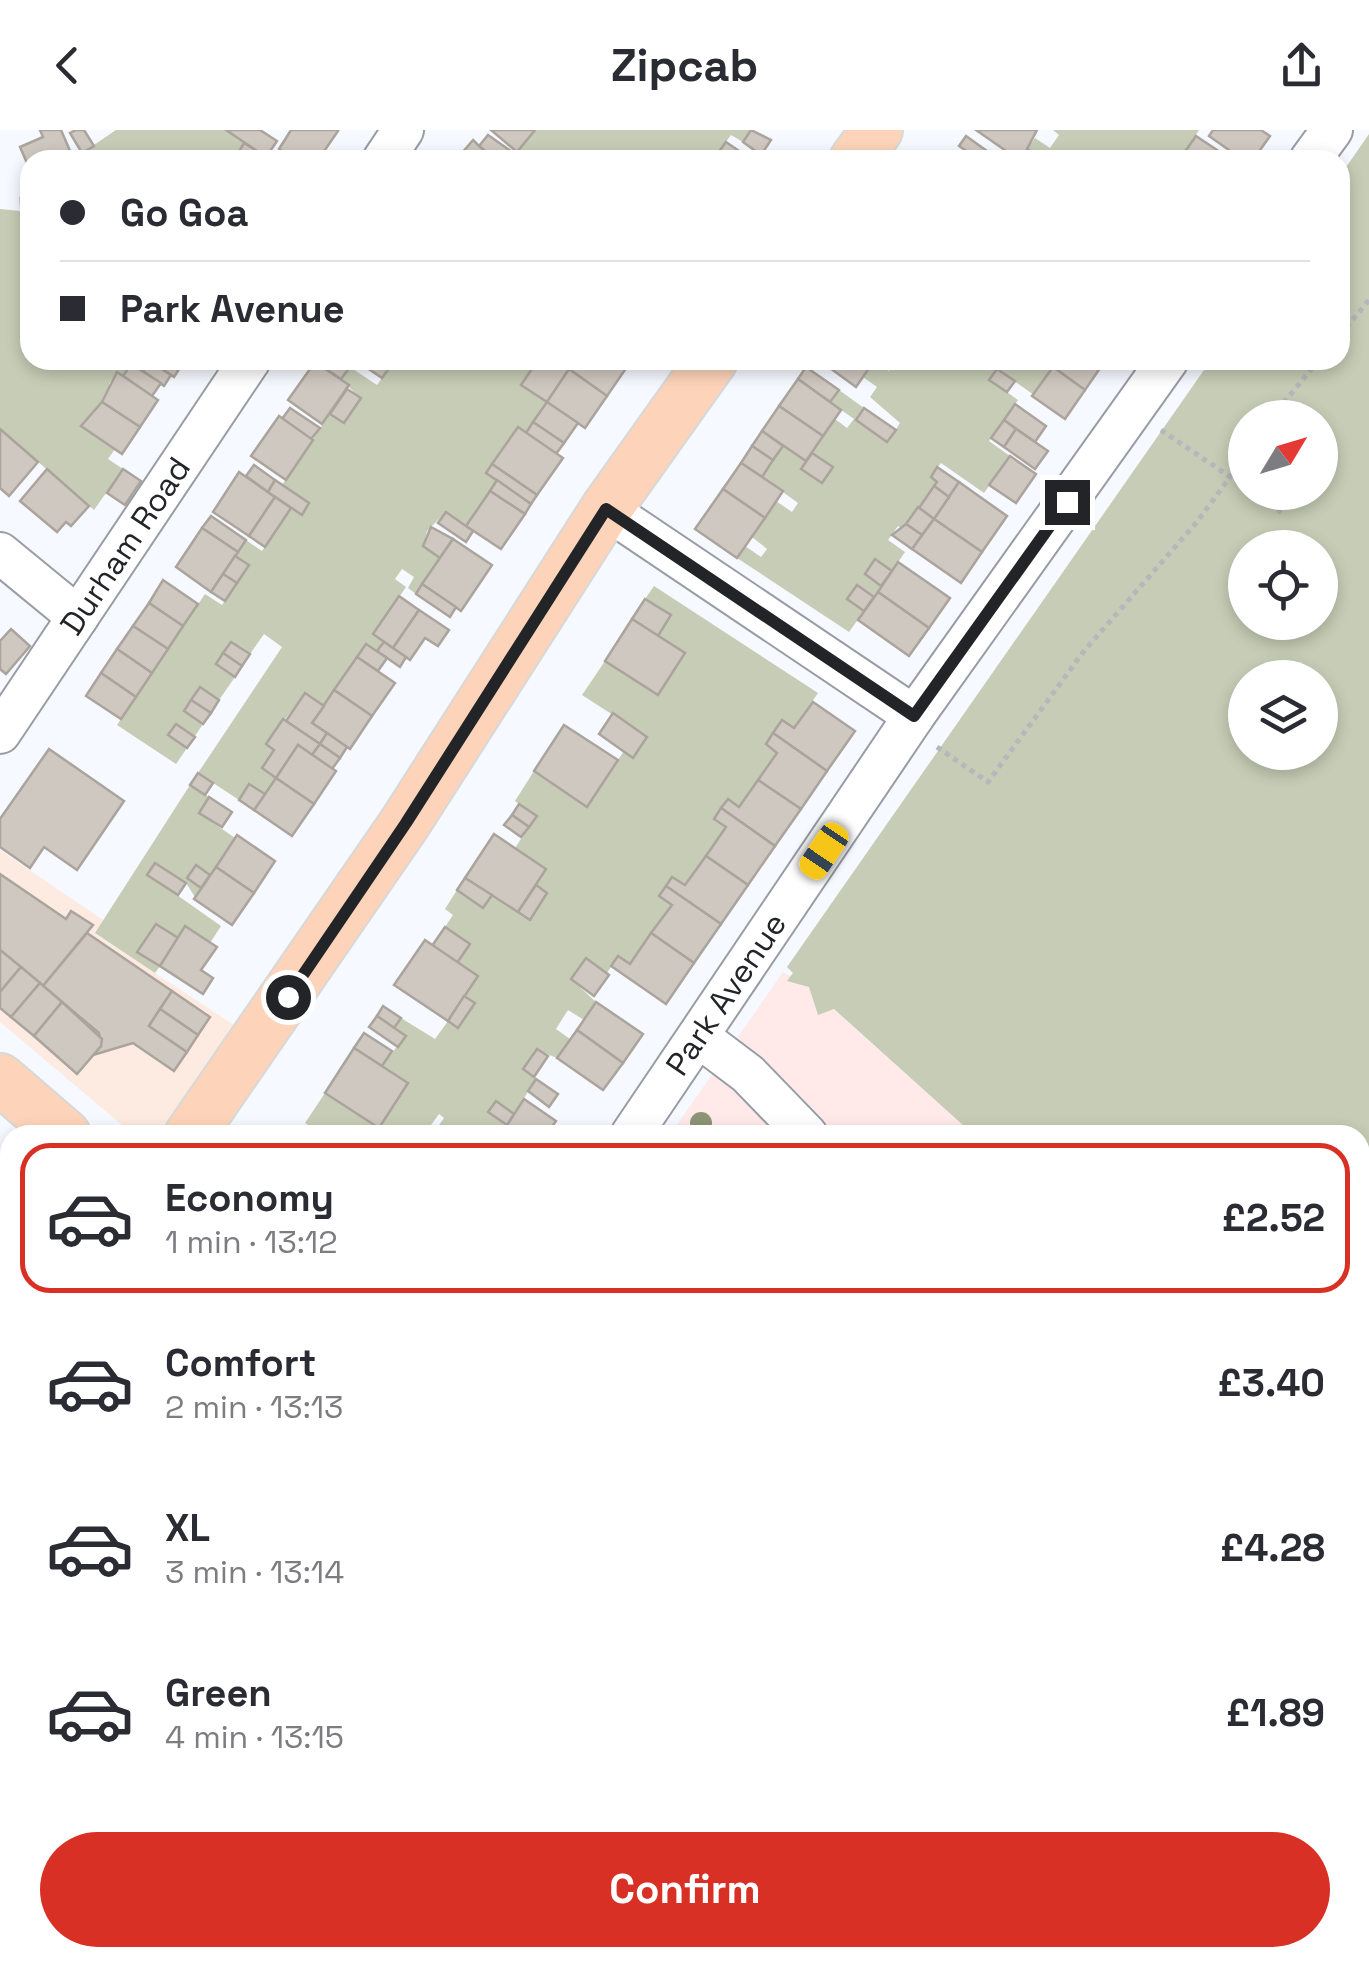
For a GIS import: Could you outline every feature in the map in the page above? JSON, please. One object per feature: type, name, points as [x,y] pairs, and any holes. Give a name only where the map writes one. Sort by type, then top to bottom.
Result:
[{"type":"main road","points":[[197,1125],[406,823],[606,509],[705,370]]},
{"type":"main road","points":[[0,1079],[53,1125]]},
{"type":"street","name":"Durham Road","points":[[0,733],[243,370]]},
{"type":"street","name":"Park Avenue","points":[[637,1125],[911,721],[1161,370]]},
{"type":"street","points":[[606,509],[911,721]]},
{"type":"street","points":[[0,553],[78,617]]},
{"type":"street","points":[[699,1037],[748,1074],[797,1125]]},
{"type":"path","points":[[1350,322],[1369,300]]},
{"type":"path","points":[[1286,400],[1311,370]]},
{"type":"path","points":[[1132,410],[1228,475]]},
{"type":"path","points":[[911,721],[988,782],[1084,652],[1228,483]]},
{"type":"path","points":[[1278,510],[1282,513]]},
{"type":"shaded area","points":[[0,850],[103,920],[96,934],[240,1029],[172,1125],[122,1125],[0,1022]]},
{"type":"shaded area","points":[[783,972],[809,987],[963,1125],[677,1125]]},
{"type":"green space","points":[[116,130],[226,130],[244,143],[240,150],[86,150]]},
{"type":"green space","points":[[535,130],[751,130],[743,142],[731,135],[720,150],[518,150]]},
{"type":"green space","points":[[1053,130],[1199,130],[1186,150],[1027,149],[1035,138],[1050,148],[1059,135]]},
{"type":"green space","points":[[1369,134],[1369,1125],[963,1125],[834,1009],[818,1015],[809,987],[787,981],[793,973],[787,967],[1204,370],[1350,370],[1350,162]]},
{"type":"green space","points":[[0,209],[20,211],[20,370],[127,370],[123,376],[116,373],[109,384],[112,388],[81,426],[115,449],[108,459],[123,469],[94,510],[0,429]]},
{"type":"green space","points":[[348,370],[354,370],[377,385],[388,370],[531,370],[521,384],[547,402],[526,433],[517,427],[487,472],[497,480],[466,526],[446,512],[427,531],[423,546],[440,558],[416,594],[408,588],[414,577],[402,569],[395,579],[406,587],[374,634],[384,642],[377,651],[365,644],[324,706],[305,693],[266,744],[274,750],[262,768],[276,778],[265,794],[249,784],[239,800],[198,773],[282,647],[264,634],[250,654],[231,642],[216,664],[235,677],[219,700],[200,688],[184,711],[203,724],[195,736],[176,724],[168,735],[187,748],[176,764],[117,725],[205,594],[222,605],[248,566],[235,556],[246,540],[262,551],[291,508],[301,514],[309,504],[282,485],[330,414],[344,423],[360,398],[341,379]]},
{"type":"green space","points":[[868,370],[996,370],[990,380],[1018,400],[989,441],[1010,456],[984,493],[941,463],[931,476],[937,482],[903,529],[898,526],[888,540],[905,552],[892,571],[875,559],[865,574],[881,586],[874,597],[857,585],[847,599],[864,611],[849,632],[737,558],[745,546],[761,557],[767,549],[752,537],[776,501],[792,512],[798,503],[762,477],[783,446],[806,461],[801,469],[821,482],[832,467],[812,453],[835,419],[847,428],[854,419],[830,402],[839,390],[864,408],[856,420],[888,442],[900,423],[870,397],[877,387],[863,377]]},
{"type":"green space","points":[[998,370],[1051,370],[1034,395]]},
{"type":"green space","points":[[654,586],[818,693],[794,728],[782,721],[766,743],[777,753],[739,807],[727,800],[714,818],[726,827],[685,885],[672,877],[659,895],[672,905],[630,964],[618,956],[607,973],[586,958],[571,979],[596,1002],[584,1020],[568,1010],[556,1029],[570,1039],[557,1058],[537,1050],[524,1069],[536,1079],[514,1114],[496,1101],[489,1112],[507,1125],[439,1125],[444,1118],[439,1114],[431,1125],[381,1125],[408,1084],[382,1066],[405,1036],[394,1028],[401,1018],[435,1039],[448,1021],[459,1028],[475,1004],[464,996],[457,963],[470,944],[445,927],[453,915],[445,909],[457,890],[483,907],[492,895],[529,919],[547,893],[536,885],[546,869],[515,848],[536,816],[515,801],[534,771],[587,806],[624,751],[634,757],[647,737],[582,695],[605,661],[659,695],[685,653],[658,636],[645,599]]},
{"type":"green space","points":[[190,785],[209,797],[199,813],[235,838],[210,875],[196,866],[188,879],[201,888],[195,897],[186,883],[155,863],[147,874],[221,926],[210,943],[178,938],[156,924],[138,952],[160,966],[155,973],[95,933]]},
{"type":"green space","points":[[325,1093],[374,1125],[308,1125],[305,1123]]},
{"type":"building","points":[[40,130],[61,130],[70,150],[21,150],[20,147],[43,137]]},
{"type":"building","points":[[84,130],[94,146],[80,150],[70,133]]},
{"type":"building","points":[[226,130],[260,130],[277,141],[271,150],[256,150]]},
{"type":"building","points":[[291,130],[338,131],[325,150],[279,149]]},
{"type":"building","points":[[491,130],[535,130],[515,150]]},
{"type":"building","points":[[751,130],[771,140],[764,150],[754,150],[743,142]]},
{"type":"building","points":[[976,130],[1037,130],[1029,150],[1005,150]]},
{"type":"building","points":[[1213,130],[1261,130],[1270,136],[1260,150],[1229,150],[1209,136]]},
{"type":"building","points":[[488,135],[510,150],[484,150],[479,146]]},
{"type":"building","points":[[966,136],[986,150],[965,150],[959,146]]},
{"type":"building","points":[[1196,136],[1217,150],[1186,150]]},
{"type":"building","points":[[473,140],[484,150],[464,150]]},
{"type":"building","points":[[726,142],[738,150],[720,150]]},
{"type":"building","points":[[127,370],[140,370],[161,383],[152,396],[123,376]]},
{"type":"building","points":[[163,370],[171,375],[164,386],[143,371]]},
{"type":"building","points":[[309,370],[327,370],[349,385],[322,424],[288,400]]},
{"type":"building","points":[[327,370],[348,370],[341,379]]},
{"type":"building","points":[[370,370],[388,370],[382,378]]},
{"type":"building","points":[[531,370],[568,370],[547,402],[521,385]]},
{"type":"building","points":[[568,370],[607,396],[585,428],[547,402]]},
{"type":"building","points":[[570,370],[625,370],[607,396]]},
{"type":"building","points":[[804,370],[810,370],[839,390],[830,402],[798,379]]},
{"type":"building","points":[[833,370],[868,370],[856,387]]},
{"type":"building","points":[[998,370],[1015,381],[1007,392],[989,380]]},
{"type":"building","points":[[1051,370],[1057,370],[1085,390],[1065,419],[1032,396]]},
{"type":"building","points":[[1057,370],[1099,370],[1085,390]]},
{"type":"building","points":[[117,372],[158,400],[140,427],[102,402]]},
{"type":"building","points":[[798,379],[841,410],[823,436],[779,406]]},
{"type":"building","points":[[347,389],[361,398],[344,423],[330,414]]},
{"type":"building","points":[[102,402],[140,427],[122,454],[81,426]]},
{"type":"building","points":[[547,402],[578,423],[564,443],[533,422]]},
{"type":"building","points":[[1015,404],[1046,426],[1035,442],[1004,420]]},
{"type":"building","points":[[779,406],[823,436],[806,461],[762,431]]},
{"type":"building","points":[[290,408],[320,428],[311,439],[282,419]]},
{"type":"building","points":[[864,408],[896,430],[887,442],[856,420]]},
{"type":"building","points":[[279,416],[313,440],[286,480],[251,456]]},
{"type":"building","points":[[1004,420],[1016,429],[1004,447],[991,438]]},
{"type":"building","points":[[533,422],[564,443],[556,454],[526,433]]},
{"type":"building","points":[[518,427],[563,458],[537,495],[492,464]]},
{"type":"building","points":[[0,429],[38,462],[9,496],[0,488]]},
{"type":"building","points":[[1016,429],[1048,451],[1035,469],[1004,447]]},
{"type":"building","points":[[762,431],[783,446],[773,460],[752,446]]},
{"type":"building","points":[[752,446],[773,460],[762,477],[741,463]]},
{"type":"building","points":[[812,453],[833,467],[822,483],[801,469]]},
{"type":"building","points":[[1010,456],[1036,474],[1016,503],[989,485]]},
{"type":"building","points":[[741,463],[783,491],[765,518],[723,489]]},
{"type":"building","points":[[492,464],[537,495],[531,504],[486,473]]},
{"type":"building","points":[[254,465],[275,480],[268,492],[246,476]]},
{"type":"building","points":[[937,467],[959,482],[949,497],[934,486],[937,482],[931,477]]},
{"type":"building","points":[[47,469],[89,506],[71,526],[66,522],[57,532],[20,501]]},
{"type":"building","points":[[123,469],[141,481],[125,505],[107,493]]},
{"type":"building","points":[[239,472],[275,497],[249,536],[213,512]]},
{"type":"building","points":[[275,480],[309,503],[302,515],[268,492]]},
{"type":"building","points":[[497,480],[531,504],[525,514],[490,491]]},
{"type":"building","points":[[959,482],[1007,516],[982,552],[934,519]]},
{"type":"building","points":[[934,486],[949,497],[934,519],[919,508]]},
{"type":"building","points":[[723,489],[765,518],[737,558],[695,529]]},
{"type":"building","points":[[490,491],[525,514],[501,549],[466,526]]},
{"type":"building","points":[[275,497],[291,508],[265,547],[249,536]]},
{"type":"building","points":[[918,507],[934,519],[922,535],[906,524]]},
{"type":"building","points":[[446,512],[473,531],[466,542],[438,523]]},
{"type":"building","points":[[211,516],[246,540],[238,552],[202,528]]},
{"type":"building","points":[[934,519],[982,552],[961,583],[912,549]]},
{"type":"building","points":[[906,524],[922,535],[912,549],[892,535]]},
{"type":"building","points":[[431,527],[453,539],[440,558],[423,546]]},
{"type":"building","points":[[202,528],[238,552],[211,592],[176,567]]},
{"type":"building","points":[[453,539],[492,565],[461,611],[422,584]]},
{"type":"building","points":[[235,556],[249,565],[237,583],[223,574]]},
{"type":"building","points":[[875,559],[892,571],[881,586],[865,574]]},
{"type":"building","points":[[898,562],[950,598],[929,628],[878,592]]},
{"type":"building","points":[[223,574],[237,583],[225,601],[211,592]]},
{"type":"building","points":[[163,580],[198,604],[183,626],[149,603]]},
{"type":"building","points":[[422,584],[456,607],[450,617],[416,594]]},
{"type":"building","points":[[857,585],[874,597],[864,611],[847,599]]},
{"type":"building","points":[[878,592],[929,628],[909,656],[858,620]]},
{"type":"building","points":[[399,596],[419,610],[393,648],[373,634]]},
{"type":"building","points":[[645,599],[671,615],[658,636],[632,619]]},
{"type":"building","points":[[149,603],[183,626],[168,649],[133,626]]},
{"type":"building","points":[[419,610],[449,630],[438,646],[425,638],[410,660],[393,648]]},
{"type":"building","points":[[632,619],[685,653],[658,695],[605,661]]},
{"type":"building","points":[[133,626],[168,649],[152,673],[117,649]]},
{"type":"building","points":[[11,629],[30,646],[6,674],[0,669],[0,641]]},
{"type":"building","points":[[231,642],[250,654],[242,666],[223,653]]},
{"type":"building","points":[[384,642],[406,657],[400,667],[377,651]]},
{"type":"building","points":[[366,644],[387,658],[378,671],[357,657]]},
{"type":"building","points":[[117,649],[152,673],[136,697],[101,673]]},
{"type":"building","points":[[223,653],[242,666],[235,677],[216,664]]},
{"type":"building","points":[[357,657],[395,683],[372,716],[334,690]]},
{"type":"building","points":[[101,673],[136,697],[121,719],[86,696]]},
{"type":"building","points":[[200,687],[219,700],[211,713],[191,700]]},
{"type":"building","points":[[334,690],[372,716],[350,749],[312,723]]},
{"type":"building","points":[[305,693],[324,706],[312,723],[327,733],[320,744],[286,721]]},
{"type":"building","points":[[191,700],[211,713],[203,724],[184,711]]},
{"type":"building","points":[[813,702],[855,731],[827,771],[773,733],[782,720],[794,728]]},
{"type":"building","points":[[613,713],[647,737],[633,758],[599,734]]},
{"type":"building","points":[[283,719],[320,744],[312,755],[298,745],[276,778],[262,768],[274,750],[266,744]]},
{"type":"building","points":[[176,724],[195,737],[187,748],[168,735]]},
{"type":"building","points":[[564,725],[618,760],[587,807],[534,771]]},
{"type":"building","points":[[327,733],[347,747],[340,758],[320,744]]},
{"type":"building","points":[[773,733],[827,771],[801,809],[758,780],[777,753],[766,744]]},
{"type":"building","points":[[320,744],[340,758],[332,769],[312,755]]},
{"type":"building","points":[[298,745],[336,771],[314,804],[276,778]]},
{"type":"building","points":[[49,749],[124,801],[77,870],[44,847],[30,868],[0,847],[0,819]]},
{"type":"building","points":[[198,773],[213,783],[205,795],[190,785]]},
{"type":"building","points":[[276,778],[314,804],[292,836],[254,810]]},
{"type":"building","points":[[758,780],[801,809],[775,846],[721,808],[728,799],[739,807]]},
{"type":"building","points":[[249,784],[265,794],[254,810],[239,800]]},
{"type":"building","points":[[209,797],[232,812],[222,827],[199,813]]},
{"type":"building","points":[[519,804],[537,816],[529,827],[512,815]]},
{"type":"building","points":[[721,808],[775,846],[748,885],[706,856],[726,827],[714,819]]},
{"type":"building","points":[[512,815],[529,827],[521,837],[504,825]]},
{"type":"building","points":[[494,834],[546,869],[518,912],[465,878]]},
{"type":"building","points":[[237,835],[275,861],[254,893],[216,867]]},
{"type":"building","points":[[706,856],[748,885],[721,924],[666,886],[672,877],[685,885]]},
{"type":"building","points":[[155,863],[186,883],[178,895],[147,875]]},
{"type":"building","points":[[196,865],[210,875],[201,888],[187,878]]},
{"type":"building","points":[[216,867],[254,893],[232,925],[194,899]]},
{"type":"building","points":[[0,874],[66,919],[71,911],[93,925],[43,986],[0,950]]},
{"type":"building","points":[[465,878],[492,895],[483,908],[457,890]]},
{"type":"building","points":[[536,885],[547,893],[530,920],[518,912]]},
{"type":"building","points":[[666,886],[721,924],[694,963],[651,933],[672,905],[659,896]]},
{"type":"building","points":[[156,924],[178,938],[160,966],[137,952]]},
{"type":"building","points":[[185,926],[217,947],[201,970],[213,978],[203,994],[160,966]]},
{"type":"building","points":[[445,927],[470,944],[457,963],[432,946]]},
{"type":"building","points":[[87,933],[172,991],[149,1026],[187,1052],[174,1071],[133,1043],[93,1055],[101,1046],[99,1033],[43,986]]},
{"type":"building","points":[[651,933],[694,963],[666,1004],[611,966],[618,956],[630,964]]},
{"type":"building","points":[[425,940],[478,976],[448,1021],[394,985]]},
{"type":"building","points":[[0,950],[21,967],[0,992]]},
{"type":"building","points":[[586,958],[609,975],[594,996],[571,979]]},
{"type":"building","points":[[21,967],[40,983],[11,1017],[0,1008],[0,992]]},
{"type":"building","points":[[40,983],[62,1002],[34,1036],[11,1017]]},
{"type":"building","points":[[172,991],[210,1017],[198,1035],[160,1009]]},
{"type":"building","points":[[464,996],[475,1003],[458,1028],[448,1021]]},
{"type":"building","points":[[62,1002],[102,1039],[101,1046],[77,1074],[34,1036]]},
{"type":"building","points":[[596,1002],[643,1034],[623,1063],[577,1030]]},
{"type":"building","points":[[383,1006],[401,1018],[394,1028],[377,1016]]},
{"type":"building","points":[[160,1009],[198,1035],[187,1052],[149,1026]]},
{"type":"building","points":[[377,1016],[406,1036],[398,1047],[369,1027]]},
{"type":"building","points":[[577,1030],[623,1063],[603,1090],[557,1058]]},
{"type":"building","points":[[364,1033],[392,1051],[382,1066],[354,1048]]},
{"type":"building","points":[[354,1048],[408,1083],[381,1125],[374,1125],[325,1093]]},
{"type":"building","points":[[537,1049],[548,1056],[534,1077],[523,1069]]},
{"type":"building","points":[[536,1079],[558,1094],[549,1107],[528,1091]]},
{"type":"building","points":[[524,1099],[556,1121],[553,1125],[507,1125]]},
{"type":"building","points":[[496,1101],[514,1114],[507,1125],[488,1112]]},
{"type":"route","points":[[288,997],[406,823],[606,509],[914,716],[1067,502]]}]
